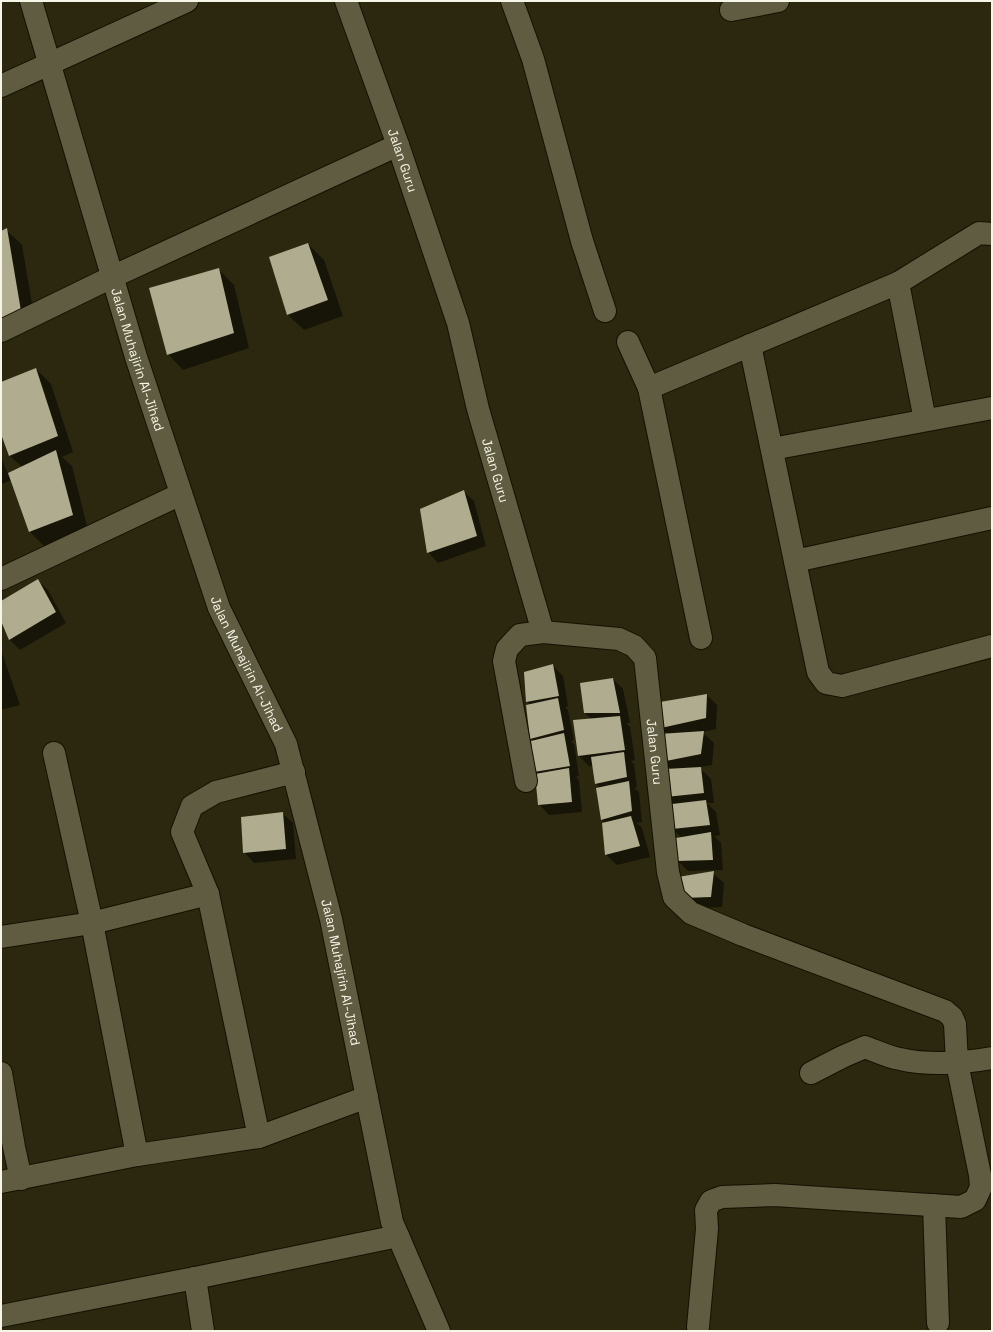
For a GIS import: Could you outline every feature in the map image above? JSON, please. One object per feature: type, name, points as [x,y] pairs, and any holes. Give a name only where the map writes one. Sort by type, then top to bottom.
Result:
[{"type":"street","name":"Jalan Muhajirin Al-Jihad","points":[[31,1],[136,357],[219,608],[286,744],[331,919],[392,1222],[439,1331]]},
{"type":"street","points":[[1,86],[186,1]]},
{"type":"street","name":"Jalan Guru","points":[[346,1],[398,145],[458,323],[478,409],[543,632],[619,639],[634,646],[645,658],[668,872],[674,897],[691,913],[743,935],[945,1011],[952,1017],[955,1024],[957,1063],[986,1174],[975,1200],[961,1207],[845,1198],[774,1195],[722,1197],[711,1201],[706,1210],[707,1229],[698,1327]]},
{"type":"street","points":[[512,1],[533,60],[582,241],[605,311]]},
{"type":"street","points":[[731,10],[778,1]]},
{"type":"street","points":[[1,331],[112,277],[398,145]]},
{"type":"street","points":[[649,388],[898,283],[979,233],[992,234]]},
{"type":"street","points":[[898,283],[925,420]]},
{"type":"street","points":[[628,342],[649,388],[701,638]]},
{"type":"street","points":[[750,345],[818,672],[826,683],[842,686],[992,646]]},
{"type":"street","points":[[772,449],[992,408]]},
{"type":"street","points":[[1,579],[181,494]]},
{"type":"street","points":[[795,561],[992,518]]},
{"type":"street","points":[[526,781],[504,660],[507,649],[520,635],[543,632]]},
{"type":"street","points":[[54,753],[92,923],[137,1155]]},
{"type":"street","points":[[259,1137],[208,894],[182,832],[192,806],[216,792],[294,772]]},
{"type":"street","points":[[1,937],[92,923],[208,894]]},
{"type":"street","points":[[811,1074],[842,1057],[865,1047],[899,1059],[929,1063],[957,1063],[992,1058]]},
{"type":"street","points":[[1,1073],[14,1147],[11,1181],[137,1155],[259,1137],[367,1098]]},
{"type":"street","points":[[934,1205],[938,1323]]},
{"type":"street","points":[[1,1316],[398,1236]]},
{"type":"street","points":[[195,1278],[204,1331]]},
{"type":"building","points":[[7,228],[21,311],[1,318],[1,231]]},
{"type":"building","points":[[308,243],[328,300],[287,315],[269,257]]},
{"type":"building","points":[[219,268],[234,333],[167,355],[149,288]]},
{"type":"building","points":[[36,368],[58,436],[9,456],[1,434],[1,382]]},
{"type":"building","points":[[56,450],[73,515],[29,532],[8,473]]},
{"type":"building","points":[[464,490],[477,536],[427,553],[420,509]]},
{"type":"building","points":[[38,579],[56,612],[9,640],[1,621],[1,601]]},
{"type":"building","points":[[553,664],[559,696],[526,702],[524,672]]},
{"type":"building","points":[[613,678],[620,713],[584,713],[580,683]]},
{"type":"building","points":[[707,694],[706,718],[661,728],[660,702]]},
{"type":"building","points":[[558,698],[564,730],[530,739],[526,705]]},
{"type":"building","points":[[620,716],[625,750],[578,756],[573,720]]},
{"type":"building","points":[[704,731],[701,754],[661,762],[659,734]]},
{"type":"building","points":[[564,733],[570,766],[534,772],[531,741]]},
{"type":"building","points":[[624,752],[627,777],[595,784],[591,757]]},
{"type":"building","points":[[701,767],[704,793],[666,797],[665,769]]},
{"type":"building","points":[[569,768],[572,802],[538,805],[535,774]]},
{"type":"building","points":[[629,781],[632,811],[601,820],[596,788]]},
{"type":"building","points":[[706,800],[710,825],[672,829],[672,804]]},
{"type":"building","points":[[283,812],[286,849],[243,853],[241,817]]},
{"type":"building","points":[[631,816],[640,846],[605,855],[602,823]]},
{"type":"building","points":[[711,832],[713,860],[677,861],[676,838]]},
{"type":"building","points":[[714,871],[711,897],[684,898],[678,877]]}]
